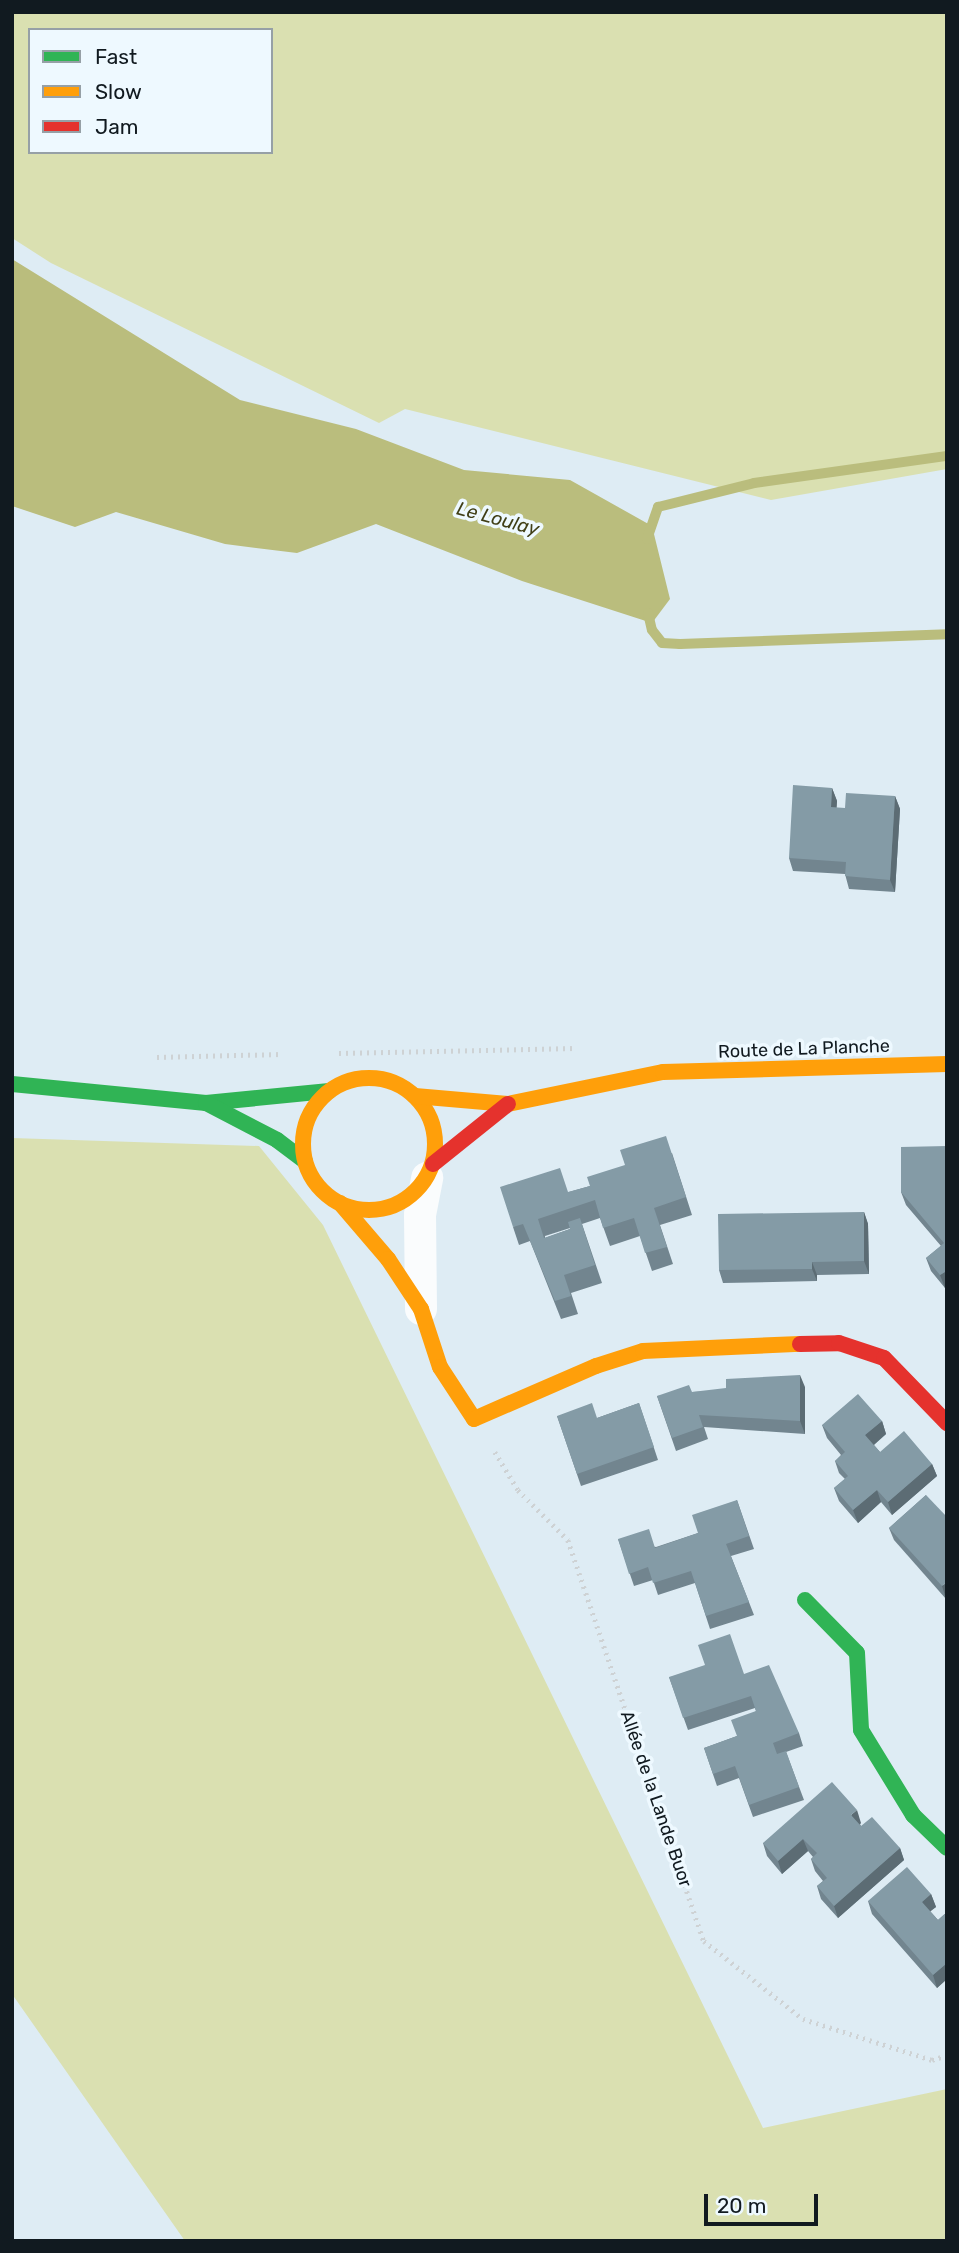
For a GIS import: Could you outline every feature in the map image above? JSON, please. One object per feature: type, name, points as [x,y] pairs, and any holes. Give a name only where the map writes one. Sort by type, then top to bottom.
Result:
[{"type":"street","name":"Route de La Planche","points":[[508,1104],[663,1072],[947,1064]]},
{"type":"street","points":[[12,1084],[206,1103],[329,1091],[373,1078],[389,1081],[415,1096],[508,1104]]},
{"type":"street","points":[[305,1161],[304,1137],[310,1115],[329,1091]]},
{"type":"street","points":[[415,1096],[435,1135],[420,1215],[421,1309]]},
{"type":"street","points":[[206,1103],[277,1140],[305,1161],[324,1192],[340,1203],[388,1259],[421,1309],[440,1367],[474,1419],[643,1351],[679,1346],[839,1343],[884,1358],[947,1423]]},
{"type":"street","points":[[340,1203],[359,1209],[398,1204],[430,1171],[508,1104]]},
{"type":"street","points":[[805,1600],[857,1653],[862,1730],[913,1815],[947,1848]]},
{"type":"path","name":"Allée de la Lande Buor","points":[[474,1419],[518,1490],[568,1540],[704,1941],[803,2019],[932,2060],[947,2054]]},
{"type":"shaded area","points":[[12,12],[947,12],[947,469],[771,500],[405,409],[379,423],[51,263],[12,238]]},
{"type":"shaded area","points":[[12,1138],[259,1146],[323,1225],[763,2128],[947,2089],[947,2241],[185,2241],[12,1994]]},
{"type":"water","points":[[12,259],[240,400],[356,429],[464,470],[570,480],[652,526],[670,599],[652,623],[522,581],[376,524],[297,553],[225,544],[116,512],[75,527],[12,506]]},
{"type":"building","points":[[793,785],[832,788],[831,807],[845,808],[846,793],[895,796],[890,880],[845,876],[846,862],[789,858]]},
{"type":"building","points":[[666,1136],[686,1197],[654,1208],[667,1247],[645,1253],[634,1218],[603,1228],[595,1200],[538,1219],[544,1238],[570,1229],[568,1222],[580,1218],[595,1265],[564,1275],[571,1296],[555,1301],[523,1224],[513,1227],[500,1187],[560,1168],[568,1192],[590,1186],[587,1177],[625,1165],[620,1150]]},
{"type":"building","points":[[947,1146],[947,1274],[945,1272],[940,1275],[926,1258],[944,1243],[901,1192],[901,1147]]},
{"type":"building","points":[[864,1212],[864,1261],[812,1262],[812,1269],[719,1270],[718,1214]]},
{"type":"building","points":[[800,1375],[800,1421],[699,1415],[703,1427],[672,1438],[657,1396],[689,1385],[692,1392],[726,1388],[726,1379]]},
{"type":"building","points":[[858,1394],[882,1421],[865,1435],[880,1452],[904,1431],[932,1464],[888,1502],[877,1490],[853,1510],[834,1488],[848,1476],[835,1461],[845,1452],[822,1425]]},
{"type":"building","points":[[592,1403],[597,1418],[639,1403],[654,1447],[577,1474],[557,1416]]},
{"type":"building","points":[[926,1495],[947,1517],[947,1582],[942,1586],[889,1528]]},
{"type":"building","points":[[737,1500],[749,1536],[726,1544],[749,1602],[706,1616],[691,1571],[653,1583],[648,1567],[629,1574],[618,1539],[649,1529],[655,1548],[698,1533],[692,1515]]},
{"type":"building","points":[[730,1634],[744,1674],[769,1665],[799,1733],[773,1743],[777,1754],[786,1751],[799,1787],[749,1805],[735,1766],[713,1774],[704,1748],[737,1736],[731,1720],[756,1711],[751,1696],[683,1718],[669,1677],[705,1665],[698,1645]]},
{"type":"building","points":[[832,1782],[857,1810],[851,1815],[861,1826],[872,1817],[900,1848],[834,1906],[817,1886],[827,1878],[811,1859],[817,1853],[803,1839],[778,1861],[763,1843]]},
{"type":"building","points":[[907,1867],[931,1894],[922,1902],[938,1920],[947,1912],[947,1963],[933,1975],[868,1901]]},
{"type":"waterway","points":[[647,539],[658,507],[754,483],[947,456]]},
{"type":"waterway","name":"Le Loulay","points":[[648,613],[652,630],[662,643],[947,634]]},
{"type":"traffic: fast","points":[[12,1084],[206,1103],[329,1091]]},
{"type":"traffic: fast","points":[[206,1103],[277,1140],[305,1161]]},
{"type":"traffic: fast","points":[[805,1600],[857,1653],[861,1730],[913,1815],[947,1848]]},
{"type":"traffic: slow","points":[[415,1096],[508,1104],[663,1072],[947,1064]]},
{"type":"traffic: slow","points":[[369,1078],[394,1083],[406,1089],[424,1107],[430,1119],[435,1144],[430,1169],[424,1181],[406,1199],[394,1205],[369,1210],[344,1205],[332,1199],[314,1181],[308,1169],[303,1144],[308,1119],[314,1107],[332,1089],[344,1083],[369,1078]]},
{"type":"traffic: slow","points":[[340,1203],[388,1259],[421,1309],[440,1367],[474,1419],[596,1366],[643,1351],[800,1344]]},
{"type":"traffic: jam","points":[[433,1164],[508,1104]]},
{"type":"traffic: jam","points":[[800,1344],[839,1343],[884,1358],[947,1423]]}]
